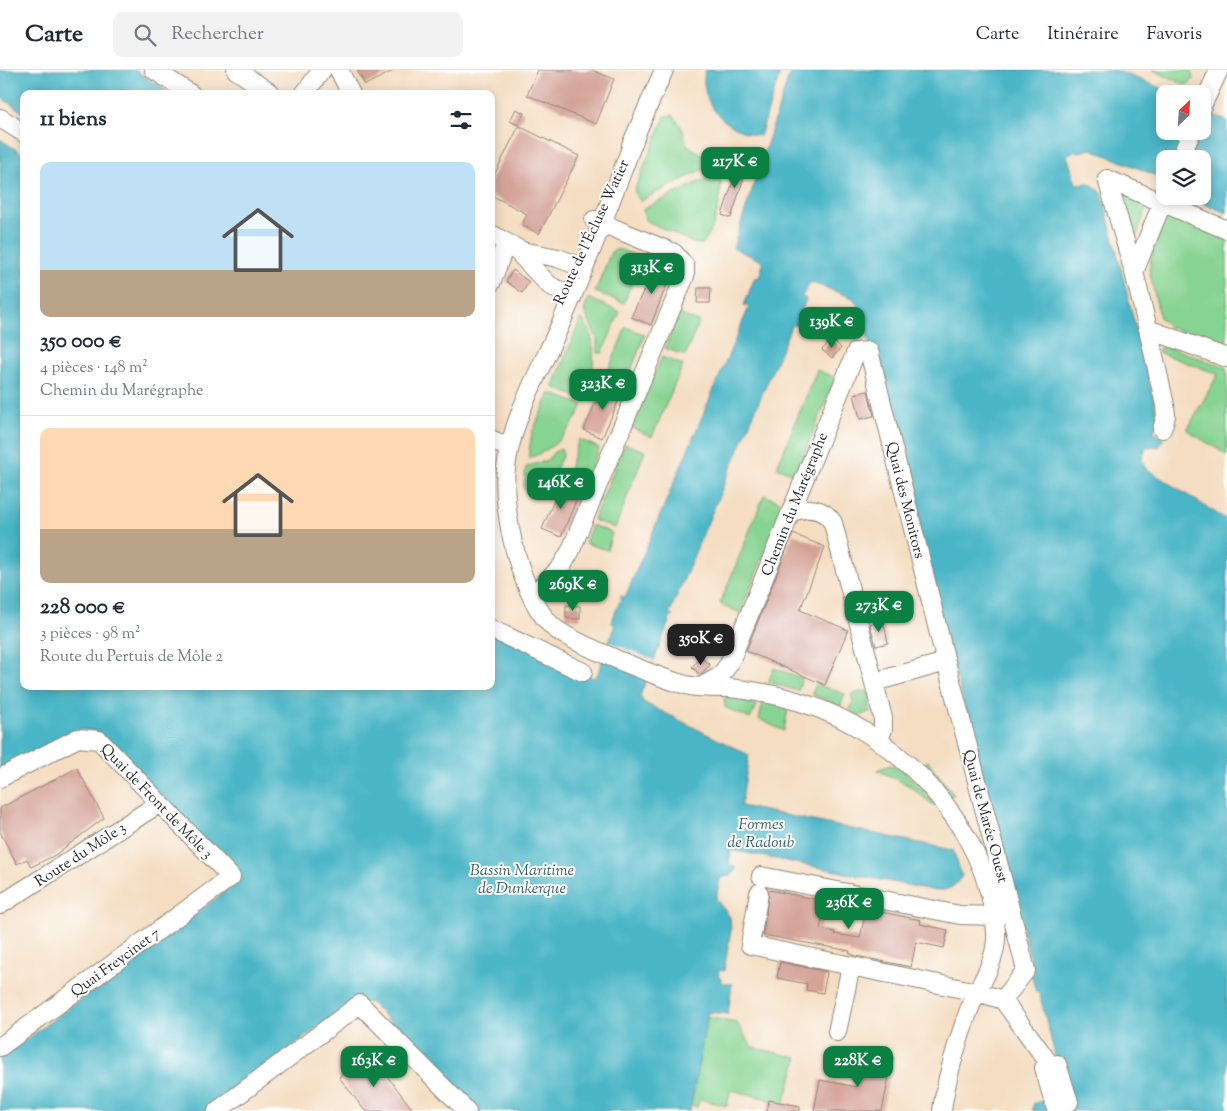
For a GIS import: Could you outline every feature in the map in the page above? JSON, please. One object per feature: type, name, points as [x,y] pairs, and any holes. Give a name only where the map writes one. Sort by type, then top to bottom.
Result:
[{"type":"street","points":[[154,70],[185,90]]},
{"type":"street","points":[[236,70],[266,90]]},
{"type":"street","points":[[307,90],[322,70]]},
{"type":"street","points":[[339,70],[349,90]]},
{"type":"street","name":"Route de l'Écluse Watier","points":[[664,70],[567,294],[550,323],[532,386],[509,449],[505,484],[506,516],[515,552],[533,596],[545,617],[566,636],[678,682],[700,687],[752,691],[816,707],[852,723],[879,740],[922,777],[948,809],[963,833],[980,869],[994,916],[996,939],[994,955],[969,1010],[947,1081]]},
{"type":"street","points":[[1211,88],[1219,70]]},
{"type":"street","points":[[0,118],[20,130]]},
{"type":"street","points":[[1156,196],[1107,179],[1134,272],[1165,405],[1165,421],[1162,429]]},
{"type":"street","points":[[1134,272],[1162,205]]},
{"type":"street","points":[[1176,205],[1227,230]]},
{"type":"street","points":[[533,596],[561,567],[570,552],[685,276],[685,266],[674,253],[598,221]]},
{"type":"street","points":[[504,242],[579,266]]},
{"type":"street","points":[[495,270],[504,242]]},
{"type":"street","points":[[504,242],[547,282],[567,294]]},
{"type":"street","points":[[1148,329],[1227,358]]},
{"type":"street","name":"Quai des Monitors","points":[[856,352],[869,351],[946,662]]},
{"type":"street","name":"Chemin du Marégraphe","points":[[700,687],[720,676],[732,657],[856,352]]},
{"type":"street","points":[[495,441],[509,449]]},
{"type":"street","points":[[791,512],[810,509],[820,511],[830,519],[884,724],[879,740]]},
{"type":"street","points":[[495,631],[583,672]]},
{"type":"street","points":[[732,657],[735,671],[752,691]]},
{"type":"street","points":[[874,682],[946,662]]},
{"type":"street","name":"Quai de Marée Ouest","points":[[946,662],[1026,970],[1003,1000]]},
{"type":"street","name":"Quai de Front de Môle 3","points":[[0,778],[78,738],[99,740],[231,877]]},
{"type":"street","name":"Route du Môle 3","points":[[0,905],[160,803]]},
{"type":"street","name":"Quai Freycinet 7","points":[[0,1047],[231,877]]},
{"type":"street","points":[[994,916],[960,915],[760,884],[750,945],[978,992],[1003,1000],[1051,1066]]},
{"type":"street","points":[[837,1032],[851,966]]},
{"type":"street","points":[[217,1111],[360,1004],[467,1111]]},
{"type":"street","points":[[934,1111],[947,1081]]},
{"type":"street","points":[[942,1111],[947,1081]]},
{"type":"green space","points":[[1153,70],[1192,70],[1193,80],[1186,85]]},
{"type":"green space","points":[[673,115],[682,128],[687,145],[700,153],[711,165],[640,201],[634,191],[665,116]]},
{"type":"green space","points":[[709,177],[721,181],[720,197],[714,223],[702,244],[693,243],[645,220],[643,209]]},
{"type":"green space","points":[[1123,194],[1148,203],[1137,235],[1133,234]]},
{"type":"green space","points":[[1168,212],[1227,234],[1227,348],[1169,327],[1160,318],[1149,269],[1153,250]]},
{"type":"green space","points":[[618,249],[642,257],[624,303],[595,292],[611,252]]},
{"type":"green space","points":[[588,298],[620,312],[602,353],[597,353],[597,338],[584,311]]},
{"type":"green space","points":[[679,314],[699,322],[685,356],[665,348]]},
{"type":"green space","points":[[581,318],[591,336],[593,347],[593,369],[587,401],[553,387]]},
{"type":"green space","points":[[626,327],[645,335],[626,382],[607,374]]},
{"type":"green space","points":[[1163,345],[1227,368],[1227,455],[1187,430],[1218,374],[1157,352]]},
{"type":"green space","points":[[662,357],[683,365],[652,437],[632,428]]},
{"type":"green space","points":[[817,370],[836,378],[795,475],[777,467]]},
{"type":"green space","points":[[550,393],[583,405],[573,423],[561,438],[546,450],[528,458],[532,433]]},
{"type":"green space","points":[[579,439],[599,448],[587,480],[568,472]]},
{"type":"green space","points":[[625,444],[645,451],[615,528],[593,520]]},
{"type":"green space","points":[[561,449],[563,454],[543,498],[523,489],[526,467],[547,460],[554,452]]},
{"type":"green space","points":[[764,495],[785,504],[740,613],[720,604]]},
{"type":"green space","points":[[592,525],[612,533],[607,550],[585,543]]},
{"type":"green space","points":[[774,668],[802,678],[798,691],[768,682]]},
{"type":"green space","points":[[816,684],[845,694],[840,707],[812,694]]},
{"type":"green space","points":[[865,691],[869,693],[870,711],[863,715],[856,715],[850,709],[853,703],[851,694]]},
{"type":"green space","points":[[735,696],[757,706],[750,719],[725,707],[724,698]]},
{"type":"green space","points":[[763,701],[788,708],[784,731],[759,719]]},
{"type":"green space","points":[[928,761],[954,795],[947,797],[924,764]]},
{"type":"green space","points":[[890,765],[901,768],[936,804],[933,805],[908,785],[877,770]]},
{"type":"green space","points":[[707,1017],[737,1023],[752,1047],[798,1058],[784,1103],[731,1090],[727,1106],[700,1099],[697,1107],[691,1105]]},
{"type":"water","points":[[0,70],[135,70],[165,90],[20,90],[20,110],[0,97]]},
{"type":"water","points":[[705,70],[781,70],[760,136],[737,129],[718,115],[706,95],[704,83]]},
{"type":"water","points":[[791,70],[1116,70],[1156,86],[1156,140],[1184,140],[1181,150],[1156,150],[1156,176],[1091,149],[1076,153],[1074,151],[1067,155],[1076,184],[1090,183],[1102,193],[1158,417],[1154,432],[1163,439],[1159,447],[1153,446],[1145,449],[1142,459],[1145,468],[1227,520],[1227,1111],[1033,1111],[1033,1104],[1052,1098],[1060,1075],[1039,992],[1036,992],[1031,974],[1034,973],[861,311],[853,298],[810,282],[802,296],[806,299],[796,326],[792,324],[669,614],[673,616],[670,619],[640,696],[643,702],[749,755],[741,806],[953,850],[962,876],[957,883],[948,889],[936,891],[731,850],[729,865],[737,868],[733,873],[720,879],[716,899],[730,917],[731,930],[724,971],[719,970],[718,977],[722,979],[722,983],[732,984],[728,1014],[708,1012],[690,1111],[478,1111],[371,1003],[353,1001],[205,1111],[0,1111],[0,1059],[231,887],[100,732],[77,729],[0,770],[0,139],[20,152],[20,690],[495,690],[495,634],[594,678],[598,673],[615,625],[611,622],[620,598],[621,596],[625,597],[749,307],[744,305],[755,277],[759,278],[763,263],[733,248]]},
{"type":"water","points":[[1211,114],[1227,121],[1227,213],[1207,205],[1211,205],[1211,150],[1188,150],[1191,140],[1211,140]]},
{"type":"pier","points":[[609,642],[654,660],[648,675],[603,658]]},
{"type":"building","points":[[357,70],[395,70],[365,85]]},
{"type":"building","points":[[538,70],[592,70],[614,79],[596,124],[527,95]]},
{"type":"building","points":[[516,109],[524,113],[518,125],[510,121]]},
{"type":"building","points":[[519,126],[579,156],[539,234],[522,225],[527,214],[495,197],[495,173]]},
{"type":"building","points":[[740,160],[749,162],[731,218],[722,215]]},
{"type":"building","points":[[656,264],[672,271],[651,325],[631,317]]},
{"type":"building","points":[[513,270],[529,282],[522,293],[506,281]]},
{"type":"building","points":[[698,288],[711,288],[710,303],[697,303]]},
{"type":"building","points":[[832,339],[841,348],[832,358],[822,350]]},
{"type":"building","points":[[603,385],[622,393],[602,438],[584,430]]},
{"type":"building","points":[[868,391],[874,416],[860,419],[854,394]]},
{"type":"building","points":[[561,484],[580,491],[561,537],[542,529]]},
{"type":"building","points":[[793,534],[825,547],[800,610],[848,630],[825,685],[746,651]]},
{"type":"building","points":[[566,605],[580,606],[580,619],[566,618]]},
{"type":"building","points":[[883,620],[888,643],[876,646],[870,624]]},
{"type":"building","points":[[701,657],[710,665],[700,675],[692,667]]},
{"type":"building","points":[[77,768],[104,818],[55,855],[31,867],[27,859],[17,864],[0,832],[0,808]]},
{"type":"building","points":[[769,890],[826,901],[820,929],[835,932],[834,934],[860,938],[866,909],[921,920],[920,924],[948,930],[944,948],[916,942],[911,967],[856,956],[849,953],[850,951],[763,935]]},
{"type":"building","points":[[780,962],[827,972],[823,993],[806,990],[807,984],[777,978]]},
{"type":"building","points":[[864,1051],[893,1057],[882,1111],[814,1111],[820,1080],[857,1087]]},
{"type":"building","points":[[369,1053],[414,1111],[365,1111],[339,1077]]},
{"type":"building","points":[[769,1100],[800,1106],[800,1111],[767,1111]]},
{"type":"water label","name":"Formes de Radoub","points":[[761,832]]},
{"type":"water label","name":"Bassin Maritime de Dunkerque","points":[[522,878]]}]
